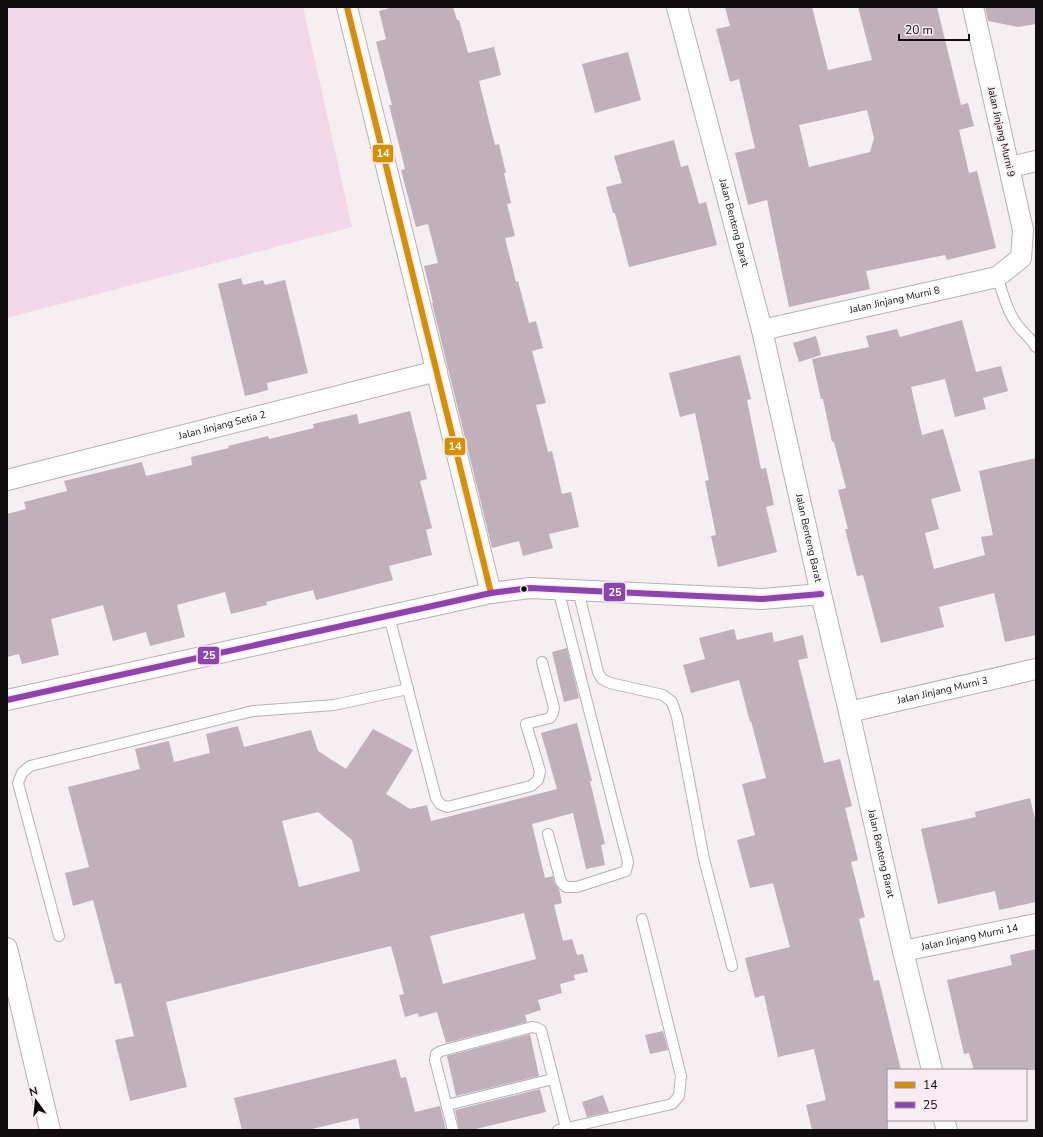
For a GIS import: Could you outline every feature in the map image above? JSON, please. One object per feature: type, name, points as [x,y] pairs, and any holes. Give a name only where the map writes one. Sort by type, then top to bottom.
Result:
[{"type":"street","points":[[347,7],[491,593]]},
{"type":"street","name":"Jalan Benteng Barat","points":[[677,7],[762,330],[903,951],[932,1069]]},
{"type":"street","name":"Jalan Jinjang Murni 9","points":[[973,7],[1023,230],[1021,258]]},
{"type":"street","points":[[1010,167],[1036,161]]},
{"type":"street","name":"Jalan Jinjang Murni 8","points":[[762,330],[998,277],[1021,258]]},
{"type":"street","name":"Jalan Jinjang Setia 2","points":[[7,480],[437,371]]},
{"type":"street","points":[[7,700],[491,593],[530,588],[762,599],[821,594]]},
{"type":"street","name":"Jalan Jinjang Murni 3","points":[[849,712],[1036,669]]},
{"type":"street","name":"Jalan Jinjang Murni 14","points":[[903,951],[1036,924]]},
{"type":"street","points":[[7,948],[50,1130]]},
{"type":"lane","points":[[998,277],[1007,306],[1015,322],[1036,347]]},
{"type":"lane","points":[[548,834],[561,882],[566,887],[576,887],[626,871],[628,862],[558,589]]},
{"type":"lane","points":[[578,590],[598,672],[602,679],[610,683],[663,695],[672,702],[677,716],[704,859],[732,966]]},
{"type":"lane","points":[[389,616],[436,798],[440,804],[448,807],[531,786],[538,780],[540,771],[526,724],[550,718],[553,713],[554,708],[542,662]]},
{"type":"lane","points":[[59,936],[18,783],[22,773],[30,766],[254,711],[334,705],[408,689]]},
{"type":"lane","points":[[453,1130],[435,1060],[436,1054],[441,1051],[532,1027],[540,1030],[553,1079],[562,1129],[672,1104],[679,1096],[681,1076],[642,919]]},
{"type":"lane","points":[[447,1105],[553,1079]]},
{"type":"shaded area","points":[[7,7],[303,7],[352,227],[7,318]]},
{"type":"building","points":[[393,7],[453,7],[457,20],[459,20],[468,53],[494,47],[501,75],[479,81],[495,145],[499,144],[511,203],[507,204],[515,236],[505,238],[516,282],[518,281],[529,323],[536,321],[543,348],[532,351],[546,403],[536,405],[548,452],[552,451],[562,494],[571,492],[579,527],[549,534],[553,548],[523,556],[519,541],[492,548],[432,303],[424,266],[438,263],[428,224],[416,227],[401,170],[405,169],[389,105],[392,105],[376,42],[386,39],[379,11]]},
{"type":"building","points":[[725,7],[812,7],[828,70],[872,60],[858,7],[937,7],[961,105],[968,103],[974,126],[959,130],[969,173],[977,171],[996,248],[947,260],[945,255],[866,271],[870,289],[789,307],[767,200],[748,205],[735,153],[755,148],[739,79],[730,82],[716,29],[730,26]],"holes":[[[867,110],[874,138],[870,152],[809,167],[799,125]]]},
{"type":"building","points":[[985,7],[1036,7],[1036,24],[1018,27],[988,21]]},
{"type":"building","points":[[628,52],[641,100],[595,113],[582,64]]},
{"type":"building","points":[[674,140],[681,167],[688,165],[699,204],[706,202],[717,245],[629,267],[615,213],[613,213],[606,187],[622,183],[614,156]]},
{"type":"building","points":[[241,278],[243,285],[263,280],[265,285],[285,280],[308,373],[267,383],[268,390],[245,396],[218,284]]},
{"type":"building","points":[[962,320],[976,372],[1001,366],[1008,391],[983,398],[986,409],[955,417],[945,379],[911,387],[922,435],[943,429],[961,491],[931,499],[939,529],[925,533],[934,569],[985,555],[981,537],[993,535],[979,471],[1036,458],[1036,635],[1005,642],[994,593],[939,607],[944,627],[881,643],[863,575],[857,576],[845,529],[848,529],[838,490],[846,488],[834,442],[832,442],[823,399],[821,399],[812,359],[869,347],[866,336],[897,329],[900,337]]},
{"type":"building","points":[[816,336],[821,355],[799,362],[793,343]]},
{"type":"building","points":[[740,355],[751,399],[747,400],[761,469],[766,468],[774,505],[766,507],[777,552],[718,567],[711,536],[716,535],[705,481],[709,480],[695,413],[680,417],[669,373]]},
{"type":"building","points":[[410,411],[427,479],[420,481],[432,528],[426,530],[432,555],[389,566],[393,580],[316,600],[313,590],[266,602],[267,605],[231,614],[225,592],[177,605],[185,637],[150,646],[146,632],[113,641],[103,605],[51,619],[59,655],[22,664],[19,654],[7,657],[7,514],[26,509],[24,502],[67,491],[64,481],[142,462],[146,476],[192,465],[191,457],[229,448],[228,446],[268,436],[269,439],[314,428],[313,424],[357,414],[359,424]]},
{"type":"building","points":[[734,629],[737,640],[772,632],[774,642],[803,635],[808,658],[798,660],[824,763],[840,759],[852,806],[845,808],[858,860],[851,862],[865,917],[859,919],[874,981],[879,980],[901,1069],[887,1069],[888,1130],[812,1130],[806,1105],[826,1100],[814,1049],[778,1057],[764,995],[755,998],[745,958],[790,947],[773,883],[750,888],[737,840],[755,835],[742,784],[766,778],[739,680],[691,693],[683,665],[705,659],[699,638]]},
{"type":"building","points":[[567,648],[579,698],[564,702],[552,652]]},
{"type":"building","points":[[577,723],[592,781],[590,781],[605,844],[601,845],[605,865],[586,869],[573,813],[532,824],[545,878],[553,876],[555,884],[559,889],[562,903],[554,905],[563,941],[572,939],[577,955],[583,954],[588,972],[574,975],[575,980],[560,984],[562,993],[538,1000],[541,1010],[525,1015],[527,1022],[446,1043],[437,1012],[419,1017],[418,1013],[405,1017],[399,995],[404,994],[391,946],[166,1002],[187,1087],[130,1101],[115,1040],[134,1036],[121,983],[115,984],[93,900],[73,906],[65,873],[89,867],[68,787],[140,769],[135,749],[169,741],[174,762],[210,753],[206,734],[238,726],[244,747],[311,730],[318,751],[346,769],[373,729],[413,750],[386,794],[410,809],[427,805],[431,821],[557,789],[541,733]],"holes":[[[318,812],[352,840],[360,871],[299,887],[282,821]],[[524,913],[536,959],[443,984],[430,936]]]},
{"type":"building","points":[[1030,798],[1036,823],[1036,902],[999,910],[995,891],[938,904],[921,829],[976,817],[975,812]]},
{"type":"building","points":[[1036,949],[1036,1070],[974,1069],[969,1053],[964,1054],[947,980],[1012,965],[1010,955]]},
{"type":"building","points":[[663,1031],[668,1050],[650,1054],[645,1035]]},
{"type":"building","points":[[530,1034],[539,1076],[456,1096],[447,1056]]},
{"type":"building","points":[[396,1059],[401,1078],[406,1077],[415,1112],[440,1106],[446,1130],[360,1130],[358,1118],[308,1130],[242,1130],[234,1098]]},
{"type":"building","points":[[540,1089],[546,1112],[472,1130],[459,1130],[455,1110]]},
{"type":"building","points":[[603,1095],[609,1112],[587,1117],[582,1102]]},
{"type":"transit line","name":"14","points":[[347,7],[491,593]]},
{"type":"transit line","name":"25","points":[[7,700],[491,593],[530,588],[762,599],[821,594]]}]
